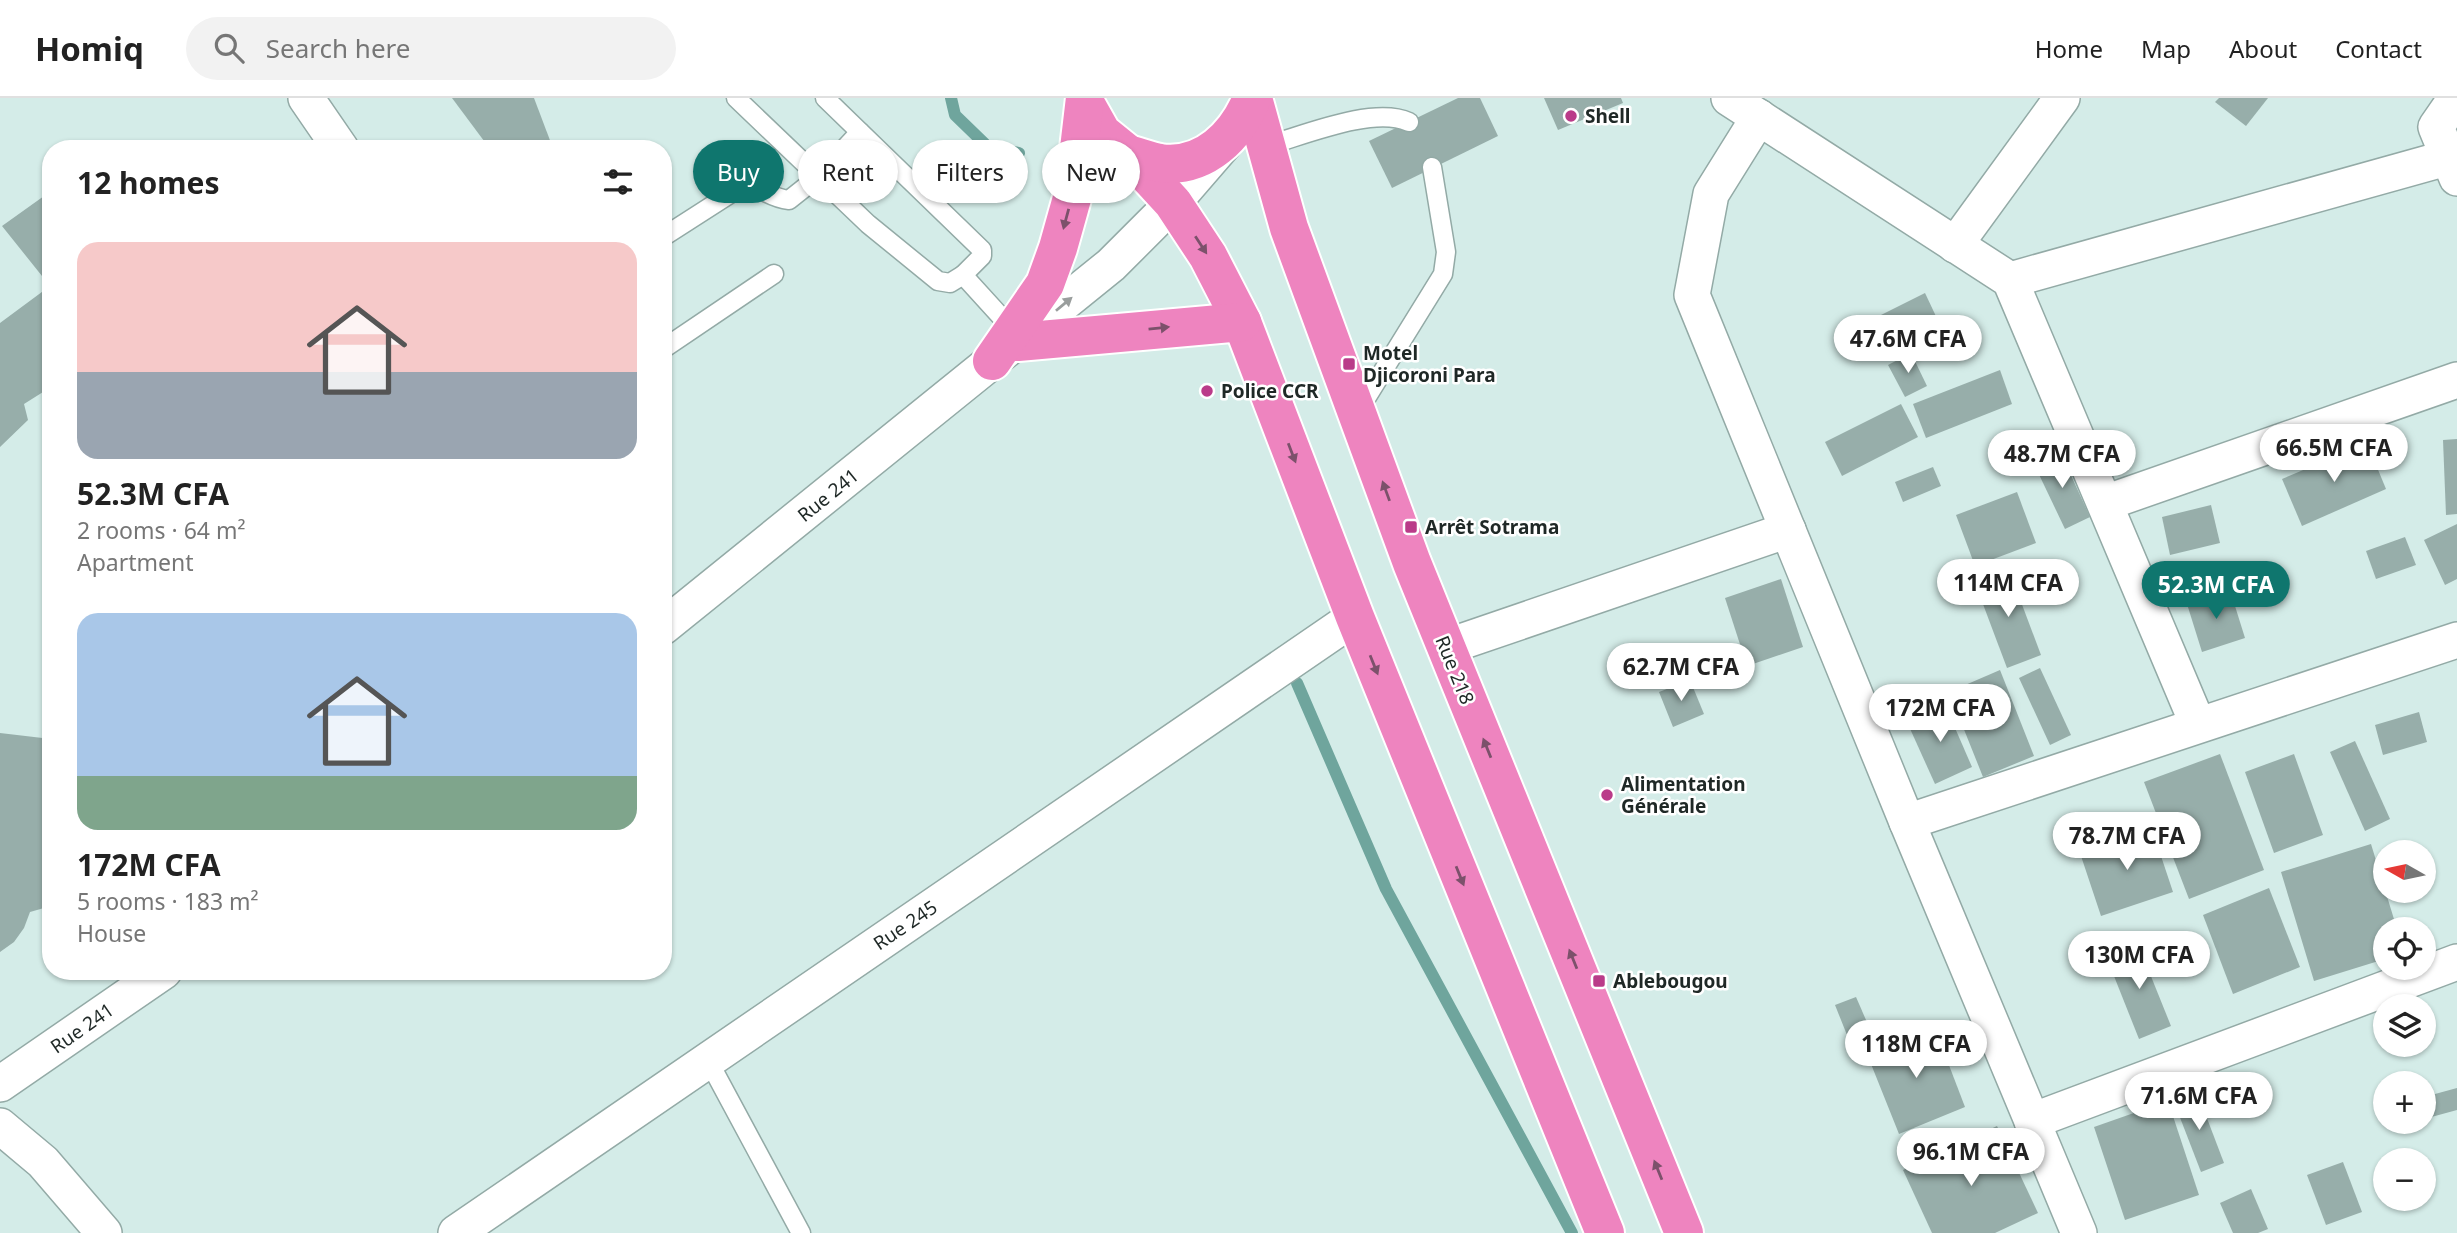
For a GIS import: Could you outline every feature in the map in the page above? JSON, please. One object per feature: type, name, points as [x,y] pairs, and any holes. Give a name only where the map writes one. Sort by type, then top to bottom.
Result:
[{"type":"highway","points":[[1140,157],[1162,163],[1197,158],[1227,140],[1243,120],[1253,98]]},
{"type":"highway","name":"Rue 218","points":[[1253,98],[1289,228],[1357,413],[1446,647],[1684,1233]]},
{"type":"highway","points":[[1085,101],[1102,133],[1111,140]]},
{"type":"highway","points":[[1008,344],[1045,284],[1058,248],[1074,191],[1085,101]]},
{"type":"highway","points":[[1140,166],[1173,203],[1208,256],[1242,322],[1354,617],[1605,1233]]},
{"type":"highway","points":[[1008,344],[1242,322]]},
{"type":"street","points":[[306,98],[335,140]]},
{"type":"street","points":[[1729,98],[2010,280],[2198,724]]},
{"type":"street","points":[[1955,245],[2062,98]]},
{"type":"street","points":[[2010,280],[2454,163],[2436,127],[2456,98]]},
{"type":"street","points":[[1759,117],[1711,194],[1692,295],[1907,822],[2079,1233]]},
{"type":"street","name":"Rue 241","points":[[672,614],[1008,344],[1111,265],[1173,203],[1227,140]]},
{"type":"street","points":[[2105,503],[2457,380]]},
{"type":"street","points":[[1446,647],[1788,530]]},
{"type":"street","name":"Rue 245","points":[[456,1233],[1354,617]]},
{"type":"street","points":[[1907,822],[2457,640]]},
{"type":"street","points":[[2032,1121],[2457,962]]},
{"type":"street","name":"Rue 241","points":[[0,1084],[151,980]]},
{"type":"street","points":[[0,1126],[43,1162],[104,1233]]},
{"type":"lane","points":[[736,98],[798,158]]},
{"type":"lane","points":[[825,98],[982,250],[982,256],[963,275],[950,283],[938,282],[846,203]]},
{"type":"lane","points":[[1266,146],[1372,116],[1395,116],[1409,122]]},
{"type":"lane","points":[[853,140],[860,132]]},
{"type":"lane","points":[[1357,413],[1443,274],[1446,252],[1432,167]]},
{"type":"lane","points":[[672,231],[744,185],[759,186],[772,198],[789,200],[798,193]]},
{"type":"lane","points":[[672,343],[774,274]]},
{"type":"lane","points":[[963,275],[1008,344]]},
{"type":"lane","points":[[708,1060],[801,1233]]},
{"type":"building","points":[[452,98],[534,98],[550,140],[483,140]]},
{"type":"building","points":[[1458,98],[1480,98],[1498,136],[1392,188],[1369,141]]},
{"type":"building","name":"Shell","points":[[1544,98],[1621,98],[1623,103],[1558,130]]},
{"type":"building","points":[[2219,98],[2268,98],[2246,126],[2215,102]]},
{"type":"building","points":[[42,197],[42,276],[2,226]]},
{"type":"building","points":[[42,292],[42,393],[24,404],[28,420],[0,447],[0,323]]},
{"type":"building","points":[[1925,293],[1942,329],[1883,356],[1867,322]]},
{"type":"building","points":[[1911,353],[1927,386],[1905,397],[1888,365]]},
{"type":"building","points":[[2000,370],[2012,404],[1926,438],[1913,404]]},
{"type":"building","points":[[1901,404],[1918,437],[1842,476],[1825,442]]},
{"type":"building","points":[[2457,439],[2457,514],[2446,515],[2443,440]]},
{"type":"building","points":[[2367,443],[2386,489],[2302,526],[2282,479]]},
{"type":"building","points":[[2060,451],[2090,517],[2065,529],[2034,464]]},
{"type":"building","points":[[1933,467],[1941,486],[1903,502],[1895,482]]},
{"type":"building","points":[[2017,492],[2036,543],[1975,566],[1956,515]]},
{"type":"building","points":[[2211,505],[2220,543],[2170,555],[2162,517]]},
{"type":"building","points":[[2457,524],[2457,579],[2445,585],[2424,540]]},
{"type":"building","points":[[2405,537],[2416,565],[2376,579],[2366,551]]},
{"type":"building","points":[[2009,570],[2041,655],[2007,668],[1975,583]]},
{"type":"building","points":[[1781,579],[1803,647],[1747,666],[1725,598]]},
{"type":"building","points":[[2230,590],[2245,638],[2202,652],[2187,604]]},
{"type":"building","points":[[2040,668],[2071,735],[2050,745],[2019,678]]},
{"type":"building","points":[[2000,670],[2034,756],[1983,777],[1949,692]]},
{"type":"building","points":[[1690,680],[1704,714],[1673,727],[1659,692]]},
{"type":"building","points":[[1945,705],[1972,767],[1935,784],[1907,722]]},
{"type":"building","points":[[2419,712],[2427,742],[2383,755],[2375,725]]},
{"type":"building","points":[[0,733],[42,738],[42,909],[30,912],[24,928],[14,942],[0,952]]},
{"type":"building","points":[[2355,741],[2390,819],[2365,831],[2330,752]]},
{"type":"building","points":[[2220,754],[2264,870],[2189,899],[2144,782]]},
{"type":"building","points":[[2294,754],[2323,835],[2274,853],[2245,772]]},
{"type":"building","points":[[2152,829],[2173,892],[2101,916],[2080,853]]},
{"type":"building","points":[[2371,844],[2373,903],[2389,903],[2393,917],[2373,917],[2373,963],[2314,981],[2281,872]]},
{"type":"building","points":[[2269,888],[2300,967],[2233,994],[2203,915]]},
{"type":"building","points":[[2193,933],[2196,950],[2177,954],[2174,937]]},
{"type":"building","points":[[2138,944],[2171,1026],[2139,1039],[2106,956]]},
{"type":"building","points":[[1856,997],[1873,1036],[1851,1045],[1835,1005]]},
{"type":"building","points":[[1934,1026],[1965,1107],[1899,1134],[1867,1054]]},
{"type":"building","points":[[2457,1088],[2457,1110],[2436,1116],[2436,1094]]},
{"type":"building","points":[[2197,1092],[2224,1163],[2201,1172],[2174,1102]]},
{"type":"building","points":[[2168,1101],[2199,1195],[2125,1220],[2094,1127]]},
{"type":"building","points":[[1997,1126],[2038,1213],[1995,1233],[1932,1233],[1903,1170]]},
{"type":"building","points":[[2343,1162],[2362,1212],[2326,1225],[2307,1175]]},
{"type":"building","points":[[2251,1189],[2268,1229],[2258,1233],[2233,1233],[2220,1203]]},
{"type":"waterway","points":[[951,98],[955,115],[981,140]]},
{"type":"waterway","points":[[1297,683],[1386,889],[1572,1233]]},
{"type":"place","name":"Shell","points":[[1571,116]]},
{"type":"place","name":"Motel Djicoroni Para","points":[[1349,364]]},
{"type":"place","name":"Police CCR","points":[[1207,391]]},
{"type":"place","name":"Arrêt Sotrama","points":[[1411,527]]},
{"type":"place","name":"Alimentation Générale","points":[[1607,795]]},
{"type":"place","name":"Ablebougou","points":[[1599,981]]}]
